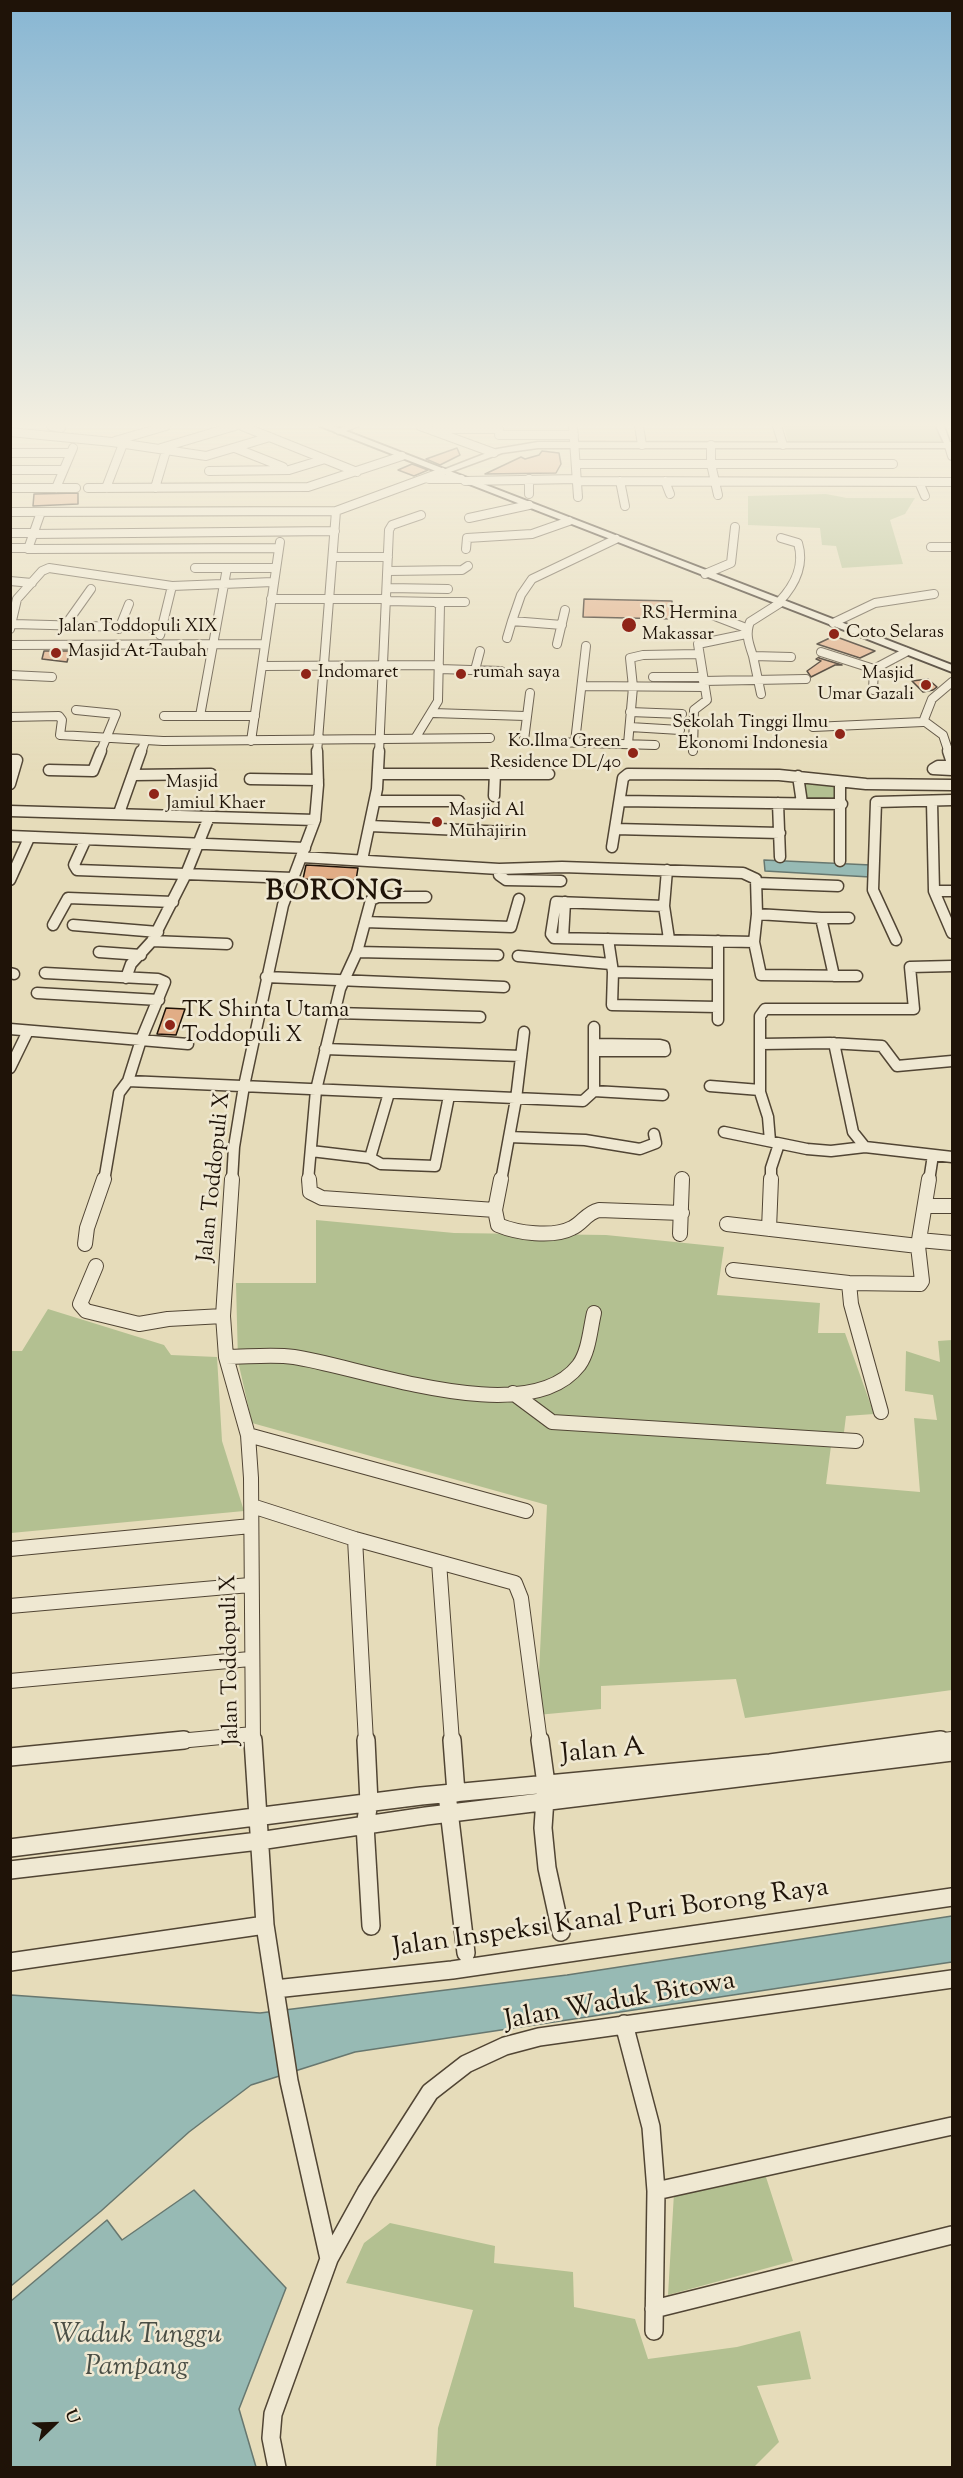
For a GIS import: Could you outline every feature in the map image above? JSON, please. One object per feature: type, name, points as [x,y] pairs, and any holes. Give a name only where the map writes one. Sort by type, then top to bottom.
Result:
[{"type":"main road","points":[[623,542],[952,669]]},
{"type":"street","points":[[27,548],[29,542]]},
{"type":"street","points":[[175,548],[177,542]]},
{"type":"street","points":[[251,741],[280,542]]},
{"type":"street","name":"Jalan Toddopuli X","points":[[329,2259],[289,2081],[266,1925],[257,1818],[250,1659],[252,1506],[248,1435],[226,1357],[223,1316],[234,1147],[244,1086],[283,905],[315,820],[318,780],[316,740],[334,542]]},
{"type":"street","points":[[362,860],[375,801],[378,774],[389,542]]},
{"type":"street","points":[[466,549],[467,542]]},
{"type":"street","points":[[507,638],[521,595],[532,579],[610,542]]},
{"type":"street","points":[[705,574],[731,563],[733,542]]},
{"type":"street","points":[[693,751],[694,710],[707,700],[698,644],[747,632],[780,603],[794,582],[802,560],[798,543],[793,542]]},
{"type":"street","points":[[931,547],[952,547]]},
{"type":"street","points":[[10,548],[42,550],[279,548]]},
{"type":"street","points":[[333,557],[388,557]]},
{"type":"street","points":[[388,571],[462,570],[468,566]]},
{"type":"street","points":[[161,628],[119,629],[11,623],[17,599],[42,572],[49,568],[172,586],[273,582]]},
{"type":"street","points":[[195,568],[276,568]]},
{"type":"street","points":[[201,716],[222,584],[227,568]]},
{"type":"street","points":[[10,581],[32,583]]},
{"type":"street","points":[[132,591],[135,582]]},
{"type":"street","points":[[157,645],[172,586]]},
{"type":"street","points":[[157,645],[172,586]]},
{"type":"street","points":[[388,588],[448,589]]},
{"type":"street","points":[[64,627],[91,589]]},
{"type":"street","points":[[833,623],[875,603],[934,594]]},
{"type":"street","points":[[271,599],[465,602]]},
{"type":"street","points":[[416,737],[438,701],[441,615],[439,603],[435,602]]},
{"type":"street","points":[[119,629],[129,604]]},
{"type":"street","points":[[557,644],[566,610]]},
{"type":"street","points":[[707,614],[731,622],[747,632],[761,694]]},
{"type":"street","points":[[512,621],[562,625]]},
{"type":"street","name":"Jalan Toddopuli XIX","points":[[10,645],[265,644]]},
{"type":"street","points":[[575,742],[583,686],[585,646]]},
{"type":"street","points":[[475,670],[480,651]]},
{"type":"street","points":[[821,652],[874,669],[906,652]]},
{"type":"street","points":[[628,744],[633,687],[630,658],[633,656],[698,654]]},
{"type":"street","points":[[753,656],[791,657]]},
{"type":"street","points":[[262,666],[383,665],[501,671]]},
{"type":"street","points":[[873,690],[874,669]]},
{"type":"street","points":[[10,675],[52,677]]},
{"type":"street","points":[[653,677],[704,682]]},
{"type":"street","points":[[583,686],[633,687],[806,679]]},
{"type":"street","points":[[924,721],[925,708],[933,697],[952,682]]},
{"type":"street","points":[[524,740],[525,716],[530,693]]},
{"type":"street","points":[[49,770],[93,771],[104,738],[116,716],[115,712],[76,710]]},
{"type":"street","points":[[433,712],[525,716]]},
{"type":"street","points":[[630,712],[682,714]]},
{"type":"street","points":[[10,717],[59,716],[62,720],[60,735],[145,741],[490,738]]},
{"type":"street","points":[[164,716],[255,716]]},
{"type":"street","points":[[813,727],[912,724],[924,721]]},
{"type":"street","points":[[924,721],[943,735],[952,767]]},
{"type":"street","points":[[630,727],[680,730]]},
{"type":"street","points":[[119,813],[145,741]]},
{"type":"street","points":[[552,742],[655,746]]},
{"type":"street","points":[[10,759],[17,760],[18,764],[10,784]]},
{"type":"street","points":[[494,796],[495,773]]},
{"type":"street","points":[[612,847],[625,775],[632,773],[798,776],[840,782],[952,785]]},
{"type":"street","points":[[134,775],[211,774]]},
{"type":"street","points":[[378,774],[549,774]]},
{"type":"street","points":[[798,776],[802,803]]},
{"type":"street","points":[[250,779],[318,780]]},
{"type":"street","points":[[840,782],[842,804],[840,861]]},
{"type":"street","points":[[896,940],[873,890],[877,801],[952,800]]},
{"type":"street","points":[[375,801],[459,801]]},
{"type":"street","points":[[620,801],[842,804]]},
{"type":"street","points":[[932,802],[934,891],[952,933]]},
{"type":"street","points":[[778,803],[780,856]]},
{"type":"street","points":[[10,811],[315,820]]},
{"type":"street","points":[[126,978],[131,964],[155,937],[186,874],[209,817]]},
{"type":"street","points":[[370,826],[507,832]]},
{"type":"street","points":[[615,829],[780,833]]},
{"type":"street","points":[[10,836],[85,841],[198,844],[362,860],[500,869],[562,867],[743,873],[752,875],[756,883],[757,914],[754,942],[761,975],[857,976]]},
{"type":"street","points":[[10,880],[29,838]]},
{"type":"street","points":[[85,841],[74,865],[77,870],[293,878]]},
{"type":"street","points":[[562,867],[563,938],[754,942]]},
{"type":"street","points":[[500,869],[499,875],[506,880],[561,881]]},
{"type":"street","points":[[667,870],[664,906],[669,939]]},
{"type":"street","points":[[756,883],[838,886]]},
{"type":"street","points":[[934,891],[952,891]]},
{"type":"street","points":[[426,897],[372,898],[357,952],[340,989],[316,1090],[308,1186],[310,1192],[322,1198],[495,1210]]},
{"type":"street","points":[[53,925],[68,898],[173,902]]},
{"type":"street","points":[[365,922],[511,927],[519,899]]},
{"type":"street","points":[[563,902],[664,906]]},
{"type":"street","points":[[757,914],[849,918]]},
{"type":"street","points":[[821,918],[834,976]]},
{"type":"street","points":[[73,925],[155,937],[227,944]]},
{"type":"street","points":[[608,939],[612,968],[612,1010],[718,1008]]},
{"type":"street","points":[[718,941],[716,974],[718,1020]]},
{"type":"street","points":[[99,952],[141,955]]},
{"type":"street","points":[[357,952],[498,955]]},
{"type":"street","points":[[519,956],[612,968],[716,974]]},
{"type":"street","points":[[769,1228],[774,1142],[760,1090],[760,1016],[765,1009],[914,1009],[910,967],[952,966]]},
{"type":"street","points":[[45,973],[164,980],[165,985],[141,1040],[129,1081],[119,1093],[103,1185],[87,1228],[85,1244]]},
{"type":"street","points":[[266,977],[504,987]]},
{"type":"street","points":[[37,993],[159,1000]]},
{"type":"street","points":[[336,1013],[480,1017]]},
{"type":"street","points":[[129,1081],[583,1101],[594,1091],[596,1047],[594,1027]]},
{"type":"street","points":[[10,1029],[188,1044]]},
{"type":"street","points":[[10,1068],[28,1031]]},
{"type":"street","points":[[524,1032],[516,1099],[495,1210],[498,1225],[503,1228],[563,1231],[574,1227],[586,1213],[599,1210],[682,1213]]},
{"type":"street","points":[[761,1044],[834,1043],[882,1046],[897,1066],[952,1061]]},
{"type":"street","points":[[834,1043],[853,1132],[865,1147]]},
{"type":"street","points":[[660,1045],[664,1046],[665,1051],[596,1047],[660,1045]]},
{"type":"street","points":[[325,1050],[521,1056]]},
{"type":"street","points":[[710,1086],[760,1090]]},
{"type":"street","points":[[594,1091],[663,1095]]},
{"type":"street","points":[[370,1158],[389,1093]]},
{"type":"street","points":[[311,1151],[370,1158],[381,1164],[435,1166],[449,1096]]},
{"type":"street","points":[[724,1132],[831,1151],[865,1147],[952,1157]]},
{"type":"street","points":[[509,1137],[592,1139],[643,1149],[652,1147],[656,1143],[654,1134]]},
{"type":"street","points":[[733,1270],[849,1283],[920,1284],[922,1281],[918,1243],[933,1155]]},
{"type":"street","points":[[680,1234],[682,1179]]},
{"type":"street","points":[[925,1206],[952,1206]]},
{"type":"street","points":[[727,1224],[918,1243],[952,1243]]},
{"type":"street","points":[[96,1266],[80,1304],[86,1311],[139,1324],[168,1319],[223,1316]]},
{"type":"street","points":[[849,1283],[851,1304],[881,1412]]},
{"type":"street","points":[[226,1357],[292,1357],[446,1392],[513,1394],[541,1387],[573,1371],[582,1358],[594,1314]]},
{"type":"street","points":[[513,1394],[552,1422],[856,1441]]},
{"type":"street","points":[[248,1435],[526,1511]]},
{"type":"street","points":[[252,1506],[355,1539],[504,1578],[515,1583],[519,1590],[546,1784],[544,1802],[547,1868],[561,1932]]},
{"type":"street","points":[[10,1550],[251,1526]]},
{"type":"street","points":[[355,1539],[369,1803],[365,1825],[371,1926]]},
{"type":"street","points":[[439,1562],[452,1793],[449,1813],[466,1953]]},
{"type":"street","points":[[10,1606],[250,1585]]},
{"type":"street","points":[[10,1681],[250,1659]]},
{"type":"street","points":[[10,1757],[253,1734]]},
{"type":"street","name":"Jalan A","points":[[10,1870],[260,1841],[449,1813],[544,1802],[772,1769],[952,1739]]},
{"type":"street","name":"Jalan A","points":[[10,1848],[452,1793],[546,1784],[772,1769],[952,1752]]},
{"type":"street","points":[[225,1821],[231,1831],[228,1843]]},
{"type":"street","name":"Jalan Inspeksi Kanal Puri Borong Raya","points":[[276,1993],[452,1970],[952,1897]]},
{"type":"street","points":[[10,1962],[266,1925]]},
{"type":"street","name":"Jalan Waduk Bitowa","points":[[277,2468],[271,2438],[273,2414],[329,2259],[399,2137],[430,2092],[446,2077],[466,2064],[505,2046],[539,2037],[952,1978]]},
{"type":"street","points":[[624,2024],[651,2127],[656,2191],[654,2331]]},
{"type":"street","points":[[656,2191],[952,2126]]},
{"type":"street","points":[[654,2309],[952,2235]]},
{"type":"green space","points":[[822,542],[896,542],[903,564],[842,568],[836,546],[822,545]]},
{"type":"green space","points":[[798,776],[840,782],[842,804],[802,803]]},
{"type":"green space","points":[[316,1220],[454,1233],[606,1235],[724,1247],[717,1295],[820,1303],[818,1333],[845,1333],[874,1414],[846,1416],[843,1440],[831,1446],[826,1484],[920,1492],[914,1418],[937,1420],[933,1395],[905,1391],[906,1351],[940,1362],[938,1341],[952,1340],[952,1690],[745,1718],[736,1679],[601,1686],[601,1709],[537,1715],[547,1505],[252,1423],[238,1361],[236,1283],[316,1283]]},
{"type":"green space","points":[[48,1309],[164,1345],[171,1355],[217,1357],[222,1441],[244,1511],[11,1533],[11,1351],[22,1351]]},
{"type":"green space","points":[[765,2174],[793,2261],[668,2295],[674,2193]]},
{"type":"green space","points":[[390,2223],[495,2246],[494,2263],[573,2272],[574,2307],[635,2319],[648,2359],[737,2347],[800,2331],[811,2379],[757,2386],[779,2442],[754,2467],[436,2467],[438,2428],[473,2310],[346,2283],[364,2243]]},
{"type":"water","points":[[764,860],[871,865],[870,877],[765,871]]},
{"type":"water","points":[[952,1916],[952,1962],[355,2052],[251,2085],[189,2132],[101,2211],[11,2286],[11,1995],[260,2013],[567,1975]]},
{"type":"water","name":"Waduk Tunggu Pampang","points":[[194,2190],[286,2288],[239,2409],[256,2467],[11,2467],[11,2301],[107,2220],[122,2240]]},
{"type":"building","name":"RS Hermina Makassar","points":[[584,599],[672,601],[672,619],[583,617]]},
{"type":"building","points":[[834,636],[875,651],[860,658],[817,644]]},
{"type":"building","name":"Masjid At-Taubah","points":[[44,651],[70,651],[67,662],[42,659]]},
{"type":"building","points":[[819,657],[842,665],[835,665],[811,677],[807,671],[821,661],[816,659]]},
{"type":"building","name":"Masjid Umar Gazali","points":[[928,679],[937,687],[923,692],[912,681]]},
{"type":"building","points":[[306,865],[358,868],[356,880],[303,879]]},
{"type":"building","name":"TK Shinta Utama Toddopuli X","points":[[166,1008],[185,1009],[176,1035],[157,1034]]},
{"type":"place","name":"RS Hermina Makassar","points":[[629,625]]},
{"type":"place","name":"Coto Selaras","points":[[834,634]]},
{"type":"place","name":"Masjid At-Taubah","points":[[56,653]]},
{"type":"place","name":"Indomaret","points":[[306,674]]},
{"type":"place","name":"rumah saya","points":[[461,674]]},
{"type":"place","name":"Masjid Umar Gazali","points":[[926,685]]},
{"type":"place","name":"Sekolah Tinggi Ilmu Ekonomi Indonesia","points":[[840,734]]},
{"type":"place","name":"Ko.Ilma Green Residence DL/40","points":[[633,753]]},
{"type":"place","name":"Masjid Jamiul Khaer","points":[[154,794]]},
{"type":"place","name":"Masjid Al Muhajirin","points":[[437,822]]},
{"type":"place","name":"TK Shinta Utama Toddopuli X","points":[[170,1025]]},
{"type":"district","name":"BORONG","points":[[335,894]]}]
